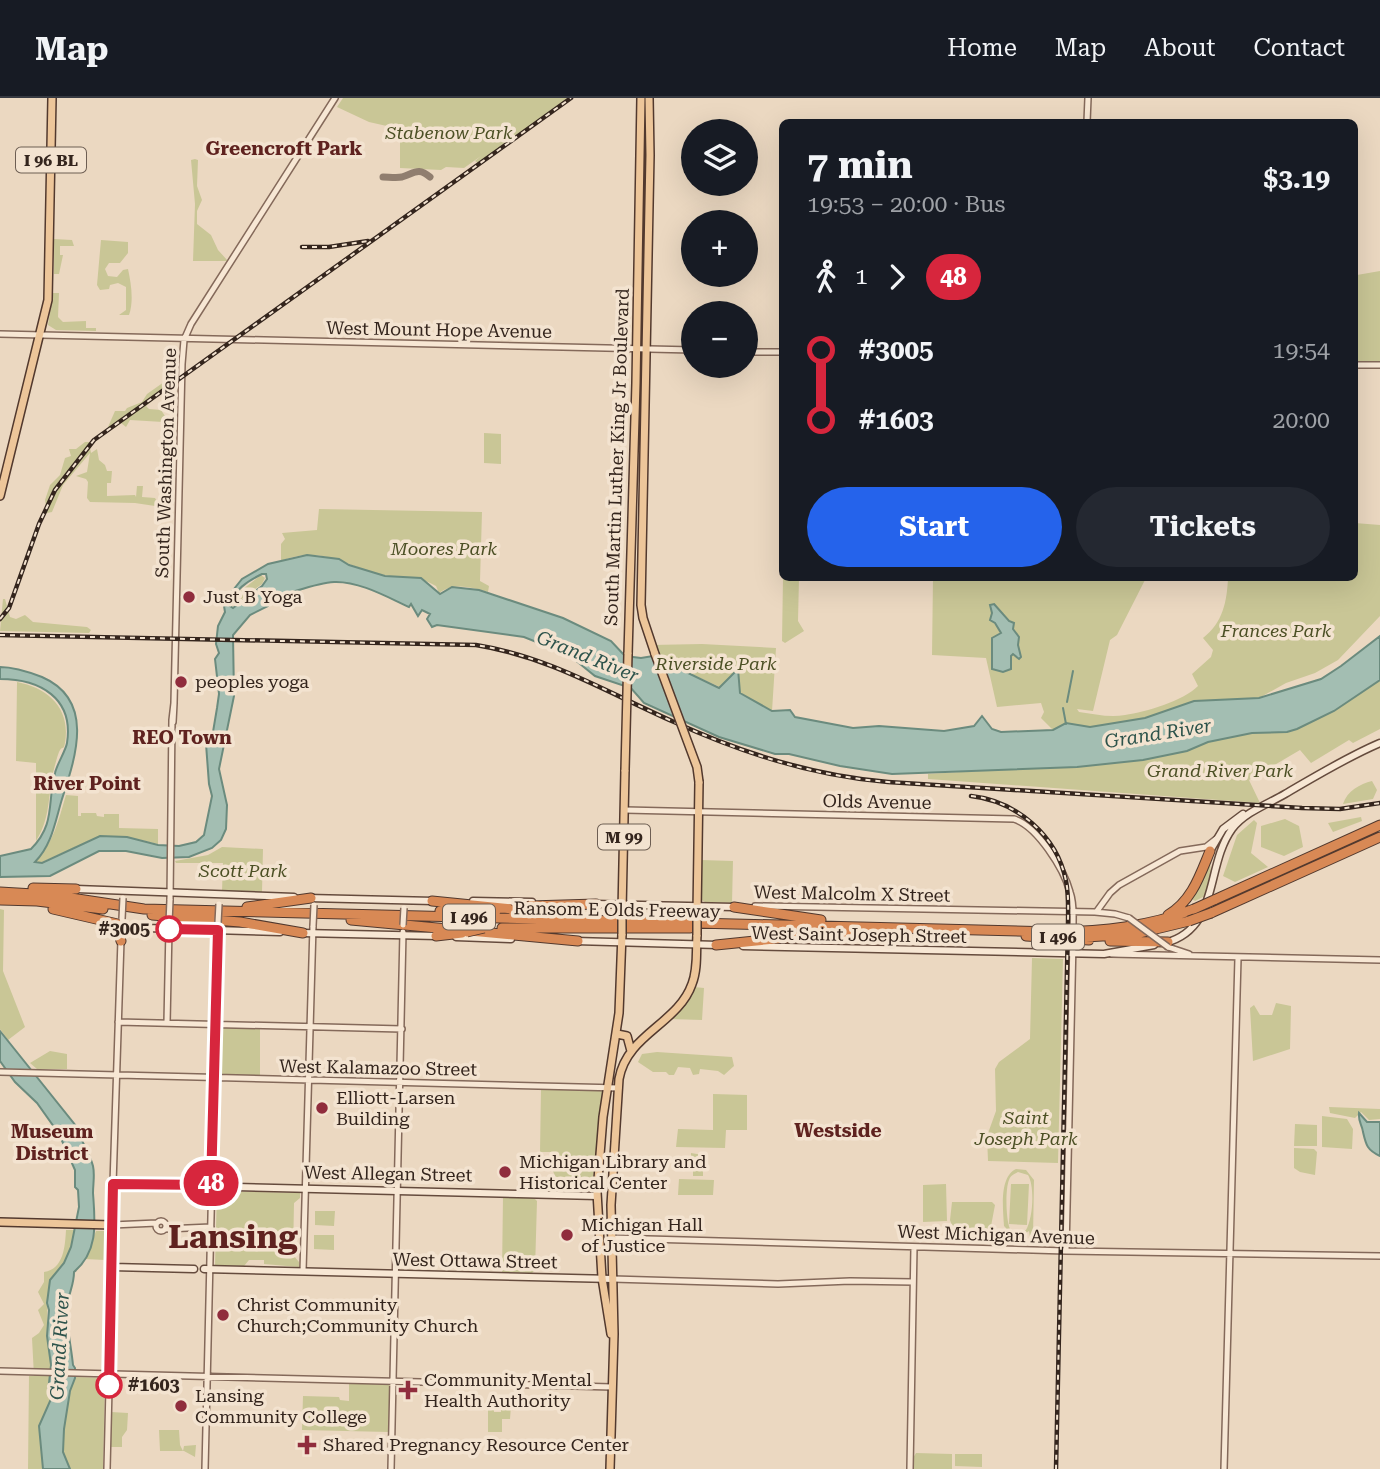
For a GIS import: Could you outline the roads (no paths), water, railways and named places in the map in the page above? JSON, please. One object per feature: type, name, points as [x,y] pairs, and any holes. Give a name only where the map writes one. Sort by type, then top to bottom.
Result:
[{"type":"highway","name":"I 496","points":[[1069,928],[1113,929],[1159,921],[1194,909],[1380,825]]},
{"type":"highway","name":"Ransom E Olds Freeway","points":[[144,912],[184,910],[693,931],[1121,936],[1155,930],[1211,913],[1380,837]]},
{"type":"highway","points":[[1113,929],[1155,919],[1176,910],[1192,892],[1210,851]]},
{"type":"highway","points":[[24,896],[75,889]]},
{"type":"highway","points":[[0,890],[122,928]]},
{"type":"highway","points":[[0,902],[60,891],[144,912],[310,930]]},
{"type":"highway","name":"Ransom E Olds Freeway","points":[[24,896],[113,911],[144,912],[913,928],[1069,928]]},
{"type":"highway","points":[[184,910],[239,908],[313,900]]},
{"type":"highway","points":[[432,901],[641,922]]},
{"type":"highway","points":[[346,917],[596,904]]},
{"type":"highway","points":[[734,907],[817,920],[913,928]]},
{"type":"highway","points":[[346,917],[578,941]]},
{"type":"highway","points":[[92,918],[122,928]]},
{"type":"highway","points":[[436,936],[485,928],[693,931]]},
{"type":"highway","points":[[716,945],[824,934],[895,933]]},
{"type":"highway","points":[[1017,936],[1168,945]]},
{"type":"main road","name":"I 96 BL","points":[[0,496],[48,294],[52,98]]},
{"type":"main road","name":"South Martin Luther King Jr Boulevard","points":[[603,1117],[620,1005],[640,122],[645,98]]},
{"type":"main road","name":"South Martin Luther King Jr Boulevard","points":[[631,1051],[685,999],[696,972],[697,944],[693,931],[697,909],[697,767],[655,654],[641,605],[650,197],[650,139],[645,98]]},
{"type":"main road","points":[[640,122],[643,130],[642,154],[650,155]]},
{"type":"main road","points":[[639,165],[647,164],[647,192],[650,197]]},
{"type":"main road","points":[[639,177],[642,185],[641,209],[649,211]]},
{"type":"main road","points":[[639,219],[644,219],[647,223],[646,256],[649,264]]},
{"type":"main road","points":[[639,240],[640,282],[643,285],[648,283]]},
{"type":"main road","points":[[638,295],[645,294],[645,328],[648,335]]},
{"type":"main road","points":[[636,367],[639,374],[638,409],[642,412],[646,410]]},
{"type":"main road","points":[[635,421],[640,419],[643,423],[642,449],[645,457]]},
{"type":"main road","points":[[633,482],[636,503],[639,506],[643,503]]},
{"type":"main road","points":[[632,513],[640,514],[643,530]]},
{"type":"main road","points":[[632,550],[635,568],[642,567]]},
{"type":"main road","points":[[630,585],[636,583],[638,586],[641,605]]},
{"type":"main road","points":[[1210,851],[1223,829],[1237,817],[1376,743]]},
{"type":"main road","points":[[1104,954],[1168,945],[1186,934],[1200,918],[1209,898],[1228,835],[1242,819],[1376,743]]},
{"type":"main road","name":"West Malcolm X Street","points":[[75,889],[169,897],[219,895],[313,900],[596,904],[622,908],[734,907]]},
{"type":"main road","name":"West Saint Joseph Street","points":[[122,928],[218,927],[578,941],[622,938],[716,945],[1104,954]]},
{"type":"main road","points":[[610,1469],[614,1318],[613,1161],[618,1088],[622,1067],[631,1051],[627,1036],[617,1034]]},
{"type":"main road","points":[[603,1117],[602,1160],[608,1164],[613,1161]]},
{"type":"main road","points":[[603,1117],[597,1205],[602,1278],[613,1363]]},
{"type":"main road","points":[[113,1184],[112,1267],[194,1269]]},
{"type":"main road","name":"West Allegan Street","points":[[113,1184],[612,1196]]},
{"type":"main road","points":[[597,1205],[601,1237],[612,1238]]},
{"type":"main road","points":[[0,1222],[112,1225]]},
{"type":"main road","name":"West Ottawa Street","points":[[207,1269],[613,1279]]},
{"type":"main road","points":[[605,1296],[608,1294],[611,1297],[614,1318]]},
{"type":"street","name":"South Washington Avenue","points":[[167,1023],[182,364],[185,338],[191,324],[335,98]]},
{"type":"street","points":[[1087,119],[1088,98]]},
{"type":"street","name":"West Mount Hope Avenue","points":[[0,334],[681,350]]},
{"type":"street","points":[[758,352],[779,352]]},
{"type":"street","points":[[1358,365],[1380,365]]},
{"type":"street","name":"Olds Avenue","points":[[625,810],[1014,819],[1031,829],[1049,852],[1070,889],[1073,911],[1069,928],[1073,953],[1066,1251]]},
{"type":"street","points":[[1095,912],[1100,910],[1107,897],[1119,885],[1178,852],[1206,847],[1216,839]]},
{"type":"street","points":[[1190,849],[1210,851],[1223,847]]},
{"type":"street","points":[[113,1184],[123,898],[129,892]]},
{"type":"street","points":[[205,1469],[207,1269],[211,1227],[219,895]]},
{"type":"street","points":[[1105,912],[1107,897]]},
{"type":"street","points":[[303,1271],[310,930],[313,900]]},
{"type":"street","points":[[391,1469],[404,935],[404,908],[398,900]]},
{"type":"street","name":"West Malcolm X Street","points":[[734,907],[1105,912],[1129,918],[1168,945]]},
{"type":"street","points":[[1168,945],[1185,954],[1206,957]]},
{"type":"street","name":"West Saint Joseph Street","points":[[1104,954],[1380,960]]},
{"type":"street","points":[[1224,1469],[1238,958]]},
{"type":"street","points":[[118,1022],[402,1029]]},
{"type":"street","name":"West Kalamazoo Street","points":[[0,1072],[618,1088]]},
{"type":"street","points":[[112,1225],[157,1226],[162,1231],[165,1226],[211,1227]]},
{"type":"street","name":"West Michigan Avenue","points":[[612,1238],[1066,1251],[1380,1256]]},
{"type":"street","points":[[910,1469],[914,1247]]},
{"type":"street","points":[[107,1469],[112,1267]]},
{"type":"street","name":"West Ottawa Street","points":[[613,1279],[778,1284],[850,1280],[913,1282]]},
{"type":"street","points":[[0,1371],[612,1387]]},
{"type":"water","points":[[307,555],[339,559],[349,565],[385,576],[421,578],[440,594],[452,587],[479,590],[563,618],[611,641],[625,656],[653,656],[719,688],[738,669],[740,693],[772,711],[790,710],[795,717],[853,728],[879,726],[944,731],[974,726],[982,716],[992,729],[1001,732],[1053,730],[1066,723],[1090,727],[1145,718],[1194,701],[1259,698],[1321,679],[1380,636],[1380,680],[1334,711],[1297,729],[1287,732],[1252,733],[1143,760],[1077,767],[892,774],[789,754],[775,754],[719,737],[644,703],[631,688],[595,676],[569,655],[524,637],[437,625],[432,627],[427,619],[430,614],[422,610],[418,616],[411,604],[409,607],[373,590],[334,582],[274,597],[268,606],[250,615],[233,635],[234,696],[219,769],[227,805],[226,829],[221,840],[212,848],[189,857],[162,858],[126,851],[99,851],[50,876],[0,877],[0,856],[31,849],[44,831],[55,773],[67,743],[68,727],[65,714],[51,694],[28,683],[0,679],[0,667],[32,673],[59,687],[75,714],[76,748],[72,765],[52,833],[35,862],[42,863],[100,836],[127,837],[158,845],[179,846],[196,842],[204,835],[212,796],[206,744],[213,732],[219,694],[215,659],[219,653],[216,644],[218,626],[230,594],[242,579],[268,564]],"holes":[[[266,574],[267,579],[262,586],[233,608],[230,606],[234,595],[242,587]]]},
{"type":"water","points":[[994,604],[1014,623],[1013,629],[1019,637],[1021,657],[1019,659],[1013,654],[1011,669],[1003,672],[992,669],[992,638],[1001,633],[990,620],[990,605]]},
{"type":"water","name":"Grand River","points":[[0,1031],[76,1126],[94,1169],[94,1236],[88,1255],[74,1272],[67,1309],[75,1368],[64,1429],[63,1452],[70,1469],[43,1469],[39,1426],[51,1399],[48,1392],[51,1365],[47,1336],[50,1280],[64,1263],[71,1247],[79,1207],[75,1170],[59,1134],[37,1103],[15,1082],[0,1061]]},
{"type":"water","points":[[1359,1113],[1367,1122],[1380,1122],[1380,1156],[1372,1152],[1366,1144]]},
{"type":"waterway","points":[[1067,702],[1073,671]]},
{"type":"waterway","points":[[1063,708],[1066,724]]},
{"type":"railway","points":[[0,619],[9,608],[39,524],[55,490],[94,440],[571,98]]},
{"type":"railway","points":[[302,247],[329,247],[368,241]]},
{"type":"railway","points":[[0,635],[476,645],[553,667],[726,744],[805,769],[860,779],[1302,808],[1340,809],[1380,803]]},
{"type":"railway","points":[[971,796],[1004,805],[1032,823],[1054,849],[1067,887],[1056,1469]]},
{"type":"place","name":"Just B Yoga","points":[[189,597]]},
{"type":"place","name":"peoples yoga","points":[[181,682]]},
{"type":"place","name":"#3005","points":[[169,929]]},
{"type":"place","name":"Elliott-Larsen Building","points":[[322,1108]]},
{"type":"place","name":"Michigan Library and Historical Center","points":[[505,1172]]},
{"type":"place","name":"Michigan Hall of Justice","points":[[567,1235]]},
{"type":"place","name":"Christ Community Church;Community Church","points":[[223,1315]]},
{"type":"place","name":"#1603","points":[[109,1385]]},
{"type":"place","name":"Community Mental Health Authority","points":[[408,1390]]},
{"type":"place","name":"Lansing Community College","points":[[181,1406]]},
{"type":"place","name":"Shared Pregnancy Resource Center","points":[[307,1445]]},
{"type":"district","name":"Greencroft Park","points":[[284,148]]},
{"type":"district","name":"REO Town","points":[[182,737]]},
{"type":"district","name":"River Point","points":[[87,783]]},
{"type":"district","name":"Westside","points":[[838,1130]]},
{"type":"district","name":"Museum District","points":[[52,1142]]},
{"type":"district","name":"Lansing","points":[[233,1237]]},
{"type":"park label","name":"Stabenow Park","points":[[449,133]]},
{"type":"park label","name":"Moores Park","points":[[444,549]]},
{"type":"park label","name":"Frances Park","points":[[1276,631]]},
{"type":"park label","name":"Riverside Park","points":[[716,664]]},
{"type":"park label","name":"Grand River Park","points":[[1220,771]]},
{"type":"park label","name":"Scott Park","points":[[243,871]]},
{"type":"park label","name":"Saint Joseph Park","points":[[1026,1128]]}]
